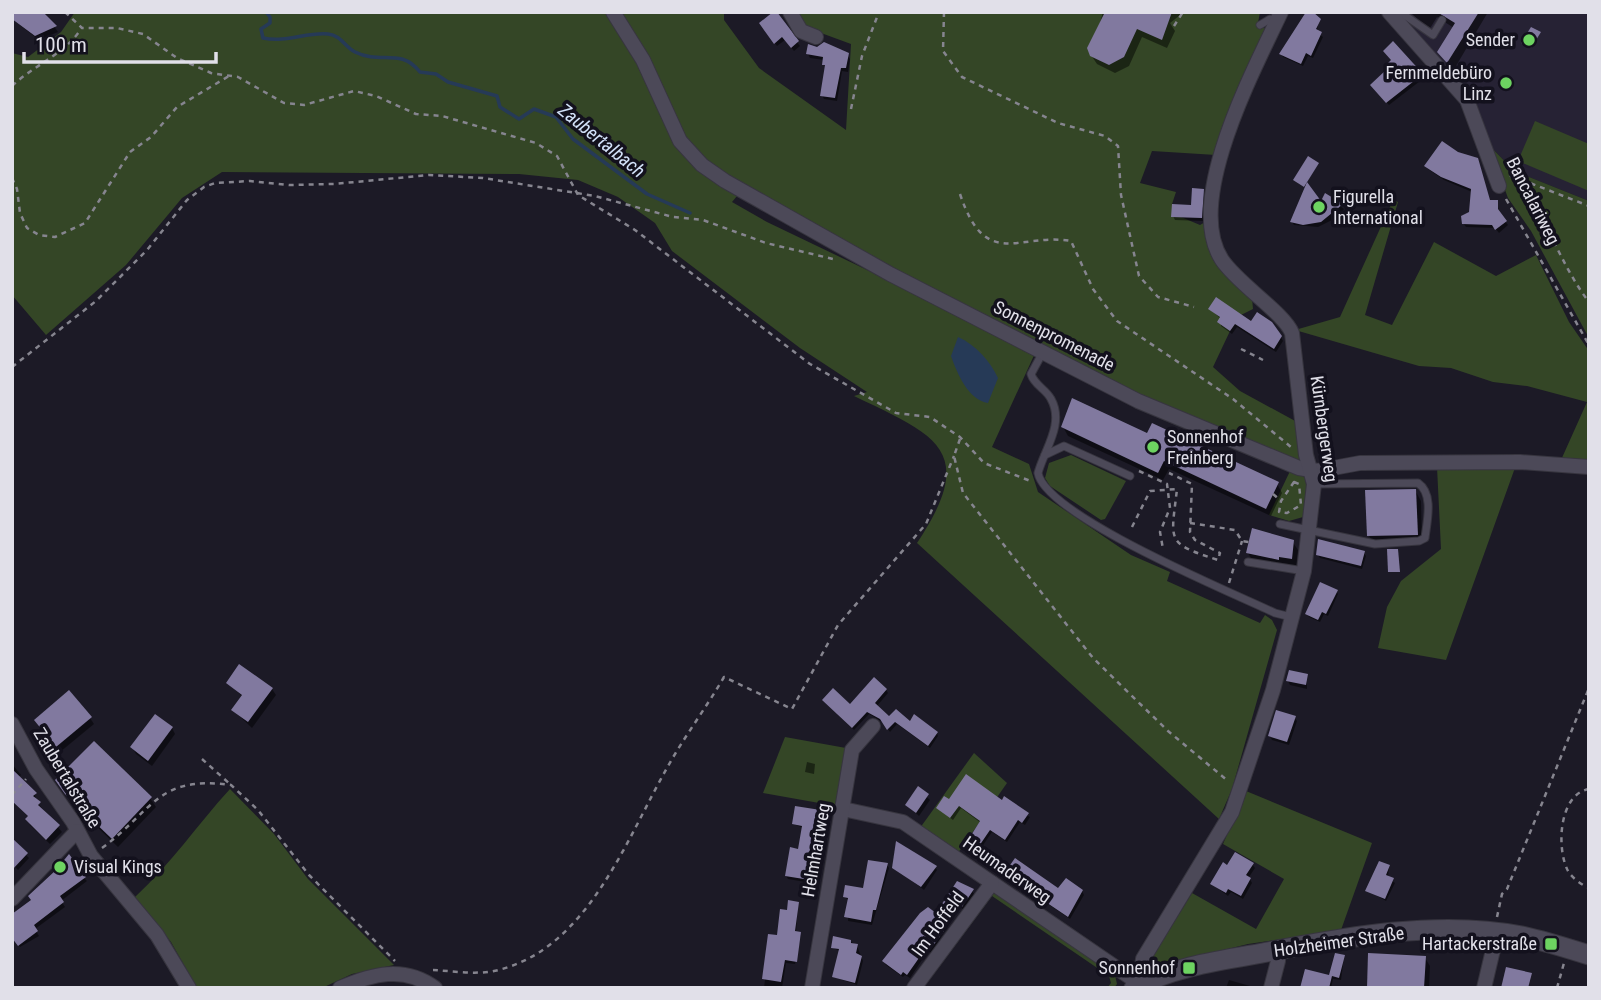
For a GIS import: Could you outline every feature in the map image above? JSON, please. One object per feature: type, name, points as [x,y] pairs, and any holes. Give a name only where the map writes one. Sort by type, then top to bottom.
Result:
[{"type":"street","name":"Sonnenpromenade","points":[[614,12],[643,60],[674,130],[696,159],[744,194],[1155,408],[1312,477]]},
{"type":"street","points":[[790,12],[801,31],[817,37]]},
{"type":"street","name":"Bancalariweg","points":[[1389,12],[1467,100],[1499,186]]},
{"type":"street","name":"Kürnbergerweg","points":[[1137,986],[1143,959],[1232,812],[1273,690],[1304,571],[1311,529],[1312,477],[1291,330],[1223,261],[1216,249],[1212,224],[1216,171],[1225,138],[1279,17]]},
{"type":"street","points":[[1312,477],[1360,463],[1520,461],[1589,467]]},
{"type":"street","name":"Zaubertalstraße","points":[[12,724],[36,769],[91,856],[157,935],[188,988]]},
{"type":"street","name":"Helmhartweg","points":[[812,988],[852,750],[873,726]]},
{"type":"street","name":"Heumaderweg","points":[[843,809],[903,822],[1137,986]]},
{"type":"street","points":[[12,899],[77,831]]},
{"type":"street","name":"Im Hoffeld","points":[[914,988],[992,883]]},
{"type":"street","points":[[1485,988],[1496,929]]},
{"type":"street","name":"Holzheimer Straße","points":[[1137,986],[1189,968],[1277,950],[1406,933],[1496,929],[1589,956]]},
{"type":"street","points":[[1271,988],[1278,961],[1277,950]]},
{"type":"street","points":[[340,988],[372,975],[405,974],[435,988]]},
{"type":"lane","points":[[1399,12],[1433,35],[1443,20]]},
{"type":"lane","points":[[1260,25],[1279,17]]},
{"type":"lane","points":[[1044,352],[1031,374],[1032,381],[1051,399],[1055,410],[1052,437],[1044,455],[1040,479],[1048,492],[1119,540],[1291,617]]},
{"type":"lane","points":[[1044,455],[1064,446],[1130,476]]},
{"type":"lane","points":[[1280,524],[1375,544],[1419,541],[1425,538],[1427,493],[1418,482],[1312,477]]},
{"type":"lane","points":[[1248,562],[1304,571]]},
{"type":"path","points":[[65,12],[82,28],[117,28],[143,34],[177,58],[211,73],[238,77],[284,103],[304,105],[354,91],[376,96],[416,114],[442,116],[536,144],[557,156],[578,195],[635,230],[828,375],[896,413],[930,417],[960,437],[984,463],[1031,483],[1040,479]]},
{"type":"path","points":[[851,109],[862,56],[879,12]]},
{"type":"path","points":[[944,12],[943,51],[962,77],[1058,123],[1104,136],[1118,146],[1121,195],[1139,276],[1158,298],[1194,307]]},
{"type":"path","points":[[1174,26],[1183,12]]},
{"type":"path","points":[[12,86],[32,67],[71,44],[82,28]]},
{"type":"path","points":[[12,177],[18,189],[20,213],[27,228],[39,235],[55,237],[85,223],[130,152],[150,136],[177,107],[229,76]]},
{"type":"path","points":[[12,367],[79,316],[126,273],[187,200],[215,183],[250,181],[289,185],[334,184],[429,175],[483,178],[595,196],[673,217],[717,224],[766,243],[827,259],[847,256],[852,252]]},
{"type":"path","points":[[1589,206],[1512,176],[1538,211],[1568,272],[1589,302]]},
{"type":"path","name":"Bancalariweg","points":[[1499,186],[1589,345]]},
{"type":"path","points":[[960,194],[972,220],[996,242],[1013,245],[1071,241],[1093,289],[1116,321],[1264,423],[1291,447],[1312,477]]},
{"type":"path","points":[[1241,349],[1263,360]]},
{"type":"path","points":[[202,759],[258,810],[309,875],[405,974],[429,970],[480,973],[503,969],[531,956],[554,940],[592,900],[614,868],[667,768],[724,677],[792,709],[838,625],[926,524],[960,437]]},
{"type":"path","points":[[954,456],[963,493],[1093,658],[1168,731],[1236,788]]},
{"type":"path","points":[[1136,470],[1167,484],[1170,508],[1160,538],[1165,552]]},
{"type":"path","points":[[1132,527],[1150,491],[1177,489],[1172,531],[1177,544],[1186,550],[1218,560],[1220,553],[1191,537],[1192,485],[1170,473]]},
{"type":"path","points":[[1299,484],[1301,505],[1280,513],[1277,509],[1281,501],[1290,485],[1299,484]]},
{"type":"path","points":[[1273,494],[1281,501]]},
{"type":"path","points":[[1190,523],[1236,530],[1242,541],[1231,579]]},
{"type":"path","points":[[1242,541],[1249,542]]},
{"type":"path","points":[[1496,929],[1502,894],[1507,889],[1589,688]]},
{"type":"path","points":[[12,795],[36,769]]},
{"type":"path","points":[[91,856],[120,835],[169,790],[191,784],[231,785]]},
{"type":"path","points":[[1589,789],[1580,790],[1573,798],[1562,832],[1563,857],[1568,872],[1589,888]]},
{"type":"path","points":[[1557,988],[1566,957]]},
{"type":"shaded area","name":"Fernmeldebüro Linz","points":[[1395,12],[1589,12],[1589,201],[1514,171],[1488,144],[1484,128]]},
{"type":"green space","points":[[75,12],[724,12],[724,20],[759,68],[846,130],[851,44],[802,26],[794,12],[1260,12],[1258,23],[1268,31],[1216,155],[1152,151],[1140,183],[1176,192],[1172,204],[1181,217],[1200,225],[1207,221],[1252,298],[1253,309],[1241,315],[1213,367],[1240,391],[1297,422],[1303,464],[1157,404],[742,190],[732,202],[767,222],[1036,351],[992,447],[1029,464],[1038,492],[1131,555],[1170,572],[1167,581],[1260,623],[1265,615],[1272,620],[1277,630],[1232,789],[1219,819],[917,543],[935,512],[945,487],[946,467],[940,450],[927,436],[908,423],[854,396],[867,392],[800,348],[672,251],[655,223],[618,197],[578,180],[519,174],[222,172],[182,198],[126,265],[46,335],[12,295],[12,53],[28,57],[61,32]]},
{"type":"green space","points":[[1535,121],[1589,144],[1589,191],[1518,161]]},
{"type":"green space","points":[[1488,144],[1514,171],[1589,201],[1589,338],[1531,231],[1508,198]]},
{"type":"green space","points":[[1393,200],[1398,202],[1365,315],[1392,325],[1434,242],[1496,276],[1536,255],[1569,322],[1589,351],[1589,462],[1561,460],[1587,402],[1527,386],[1493,382],[1451,368],[1419,366],[1295,330],[1340,317]]},
{"type":"green space","points":[[1071,455],[1126,481],[1105,519],[1101,520],[1050,486],[1045,478],[1049,463]]},
{"type":"green space","points":[[1516,465],[1446,660],[1378,648],[1387,607],[1401,581],[1441,549],[1437,467]]},
{"type":"green space","points":[[1291,469],[1305,476],[1309,507],[1303,517],[1289,521],[1269,515]]},
{"type":"green space","points":[[785,737],[846,748],[836,806],[763,793]]},
{"type":"green space","points":[[974,753],[1007,783],[958,853],[920,828]]},
{"type":"green space","points":[[230,789],[274,834],[308,879],[394,965],[352,974],[322,988],[197,988],[171,942],[135,897]]},
{"type":"green space","points":[[1246,791],[1372,843],[1341,930],[1248,944],[1155,967],[1152,958],[1192,893],[1256,929],[1284,879],[1223,844]]},
{"type":"green space","points":[[994,893],[1115,975],[1117,984],[1114,988],[1107,988],[1111,983],[1109,976],[992,896],[933,975],[919,988],[986,897]]},
{"type":"water","points":[[958,337],[982,354],[998,378],[988,403],[969,391],[956,370],[951,356]]},
{"type":"building","points":[[12,12],[43,12],[57,26],[35,36],[12,19]]},
{"type":"building","points":[[777,12],[799,41],[791,48],[782,37],[774,44],[759,23]]},
{"type":"building","points":[[1105,12],[1172,12],[1162,40],[1137,29],[1124,57],[1109,65],[1090,56],[1087,48]]},
{"type":"building","points":[[1306,12],[1313,12],[1321,19],[1316,29],[1322,32],[1311,56],[1306,53],[1301,64],[1279,54]]},
{"type":"building","points":[[1437,12],[1479,12],[1447,63],[1437,52],[1455,23]]},
{"type":"building","name":"Sender","points":[[1531,27],[1541,32],[1531,48],[1521,43]]},
{"type":"building","points":[[1393,41],[1423,74],[1386,103],[1370,85],[1387,69],[1385,66],[1391,60],[1383,51]]},
{"type":"building","points":[[824,42],[849,53],[846,68],[841,68],[835,98],[820,96],[825,65],[822,65],[823,57],[806,54],[808,44],[817,47]]},
{"type":"building","points":[[1442,141],[1458,152],[1478,158],[1490,200],[1498,200],[1498,209],[1507,221],[1495,230],[1492,225],[1462,224],[1461,216],[1469,212],[1471,189],[1441,177],[1424,166]]},
{"type":"building","points":[[1308,156],[1319,163],[1304,187],[1293,180]]},
{"type":"building","name":"Figurella International","points":[[1307,182],[1321,201],[1325,193],[1343,204],[1321,222],[1303,225],[1290,222]]},
{"type":"building","points":[[1192,188],[1204,189],[1202,218],[1171,217],[1172,204],[1191,205]]},
{"type":"building","points":[[1216,297],[1251,321],[1257,312],[1272,322],[1282,336],[1274,349],[1235,324],[1230,331],[1217,322],[1220,317],[1208,309]]},
{"type":"building","name":"Sonnenhof Freinberg","points":[[1072,398],[1147,433],[1152,423],[1279,482],[1266,509],[1164,461],[1158,473],[1061,427]]},
{"type":"building","points":[[1416,489],[1418,535],[1367,536],[1365,490]]},
{"type":"building","points":[[1252,528],[1294,540],[1292,559],[1279,557],[1279,560],[1246,553]]},
{"type":"building","points":[[1318,539],[1365,551],[1361,566],[1316,555]]},
{"type":"building","points":[[1387,549],[1398,549],[1400,572],[1388,572]]},
{"type":"building","points":[[1320,582],[1338,590],[1326,614],[1322,612],[1318,620],[1305,614]]},
{"type":"building","points":[[239,664],[273,688],[248,722],[231,710],[242,695],[226,683]]},
{"type":"building","points":[[1289,670],[1308,674],[1306,685],[1286,681]]},
{"type":"building","points":[[874,677],[887,689],[875,703],[889,716],[896,709],[910,721],[914,714],[938,732],[928,746],[895,722],[887,730],[880,719],[867,712],[852,728],[822,700],[833,688],[850,704]]},
{"type":"building","points":[[69,690],[92,717],[56,747],[34,720]]},
{"type":"building","points":[[1276,710],[1296,716],[1287,742],[1268,736]]},
{"type":"building","points":[[155,714],[173,727],[148,761],[130,747]]},
{"type":"building","points":[[94,741],[152,797],[112,839],[65,794],[55,780]]},
{"type":"building","points":[[12,769],[37,793],[33,796],[41,802],[38,805],[60,825],[46,840],[25,819],[28,816],[12,801]]},
{"type":"building","points":[[966,774],[1002,800],[1004,796],[1029,813],[1022,823],[1018,820],[1005,840],[990,830],[975,852],[965,845],[980,821],[959,806],[950,818],[936,808],[944,796],[949,799]]},
{"type":"building","points":[[918,786],[929,794],[916,813],[905,805]]},
{"type":"building","points":[[795,806],[827,811],[810,880],[785,876],[790,847],[798,849],[802,826],[792,824]]},
{"type":"building","points":[[12,838],[28,853],[12,870]]},
{"type":"building","points":[[896,841],[937,866],[921,887],[892,868]]},
{"type":"building","points":[[1235,852],[1254,863],[1246,875],[1251,878],[1241,896],[1228,889],[1226,893],[1210,884],[1223,862],[1227,865]]},
{"type":"building","points":[[69,854],[86,877],[60,896],[64,902],[34,925],[38,931],[18,946],[12,938],[12,914],[31,900],[28,896]]},
{"type":"building","points":[[1015,858],[1058,888],[1066,878],[1083,890],[1068,917],[1013,880],[1017,874],[1008,868]]},
{"type":"building","points":[[868,860],[888,863],[871,922],[844,917],[848,898],[843,897],[845,885],[863,888]]},
{"type":"building","points":[[1379,861],[1390,865],[1386,875],[1394,878],[1385,899],[1365,891]]},
{"type":"building","points":[[957,881],[974,889],[962,907],[958,905],[942,929],[944,931],[929,951],[926,948],[907,975],[903,972],[901,975],[882,961],[920,913],[928,907],[936,913]]},
{"type":"building","points":[[788,900],[799,902],[795,931],[801,932],[797,962],[785,960],[781,982],[762,979],[768,934],[777,935],[780,909],[787,910]]},
{"type":"building","points":[[833,936],[858,944],[856,953],[862,956],[855,983],[832,977],[839,949],[831,948]]},
{"type":"building","points":[[1335,953],[1345,955],[1339,978],[1332,976],[1329,988],[1300,988],[1305,969],[1329,975]]},
{"type":"building","points":[[1368,953],[1426,956],[1424,988],[1367,988]]},
{"type":"building","points":[[1506,967],[1532,973],[1528,988],[1501,988]]},
{"type":"waterway","name":"Zaubertalbach","points":[[266,12],[270,23],[261,29],[263,38],[332,35],[364,56],[405,60],[420,72],[436,74],[448,82],[497,96],[500,107],[519,119],[534,109],[556,117],[573,139],[647,194],[690,213]]},
{"type":"place","name":"Sender","points":[[1529,40]]},
{"type":"place","name":"Fernmeldebüro Linz","points":[[1506,83]]},
{"type":"place","name":"Figurella International","points":[[1319,207]]},
{"type":"place","name":"Sonnenhof Freinberg","points":[[1153,447]]},
{"type":"place","name":"Visual Kings","points":[[60,867]]},
{"type":"place","name":"Hartackerstraße","points":[[1551,944]]},
{"type":"place","name":"Sonnenhof","points":[[1189,968]]}]
